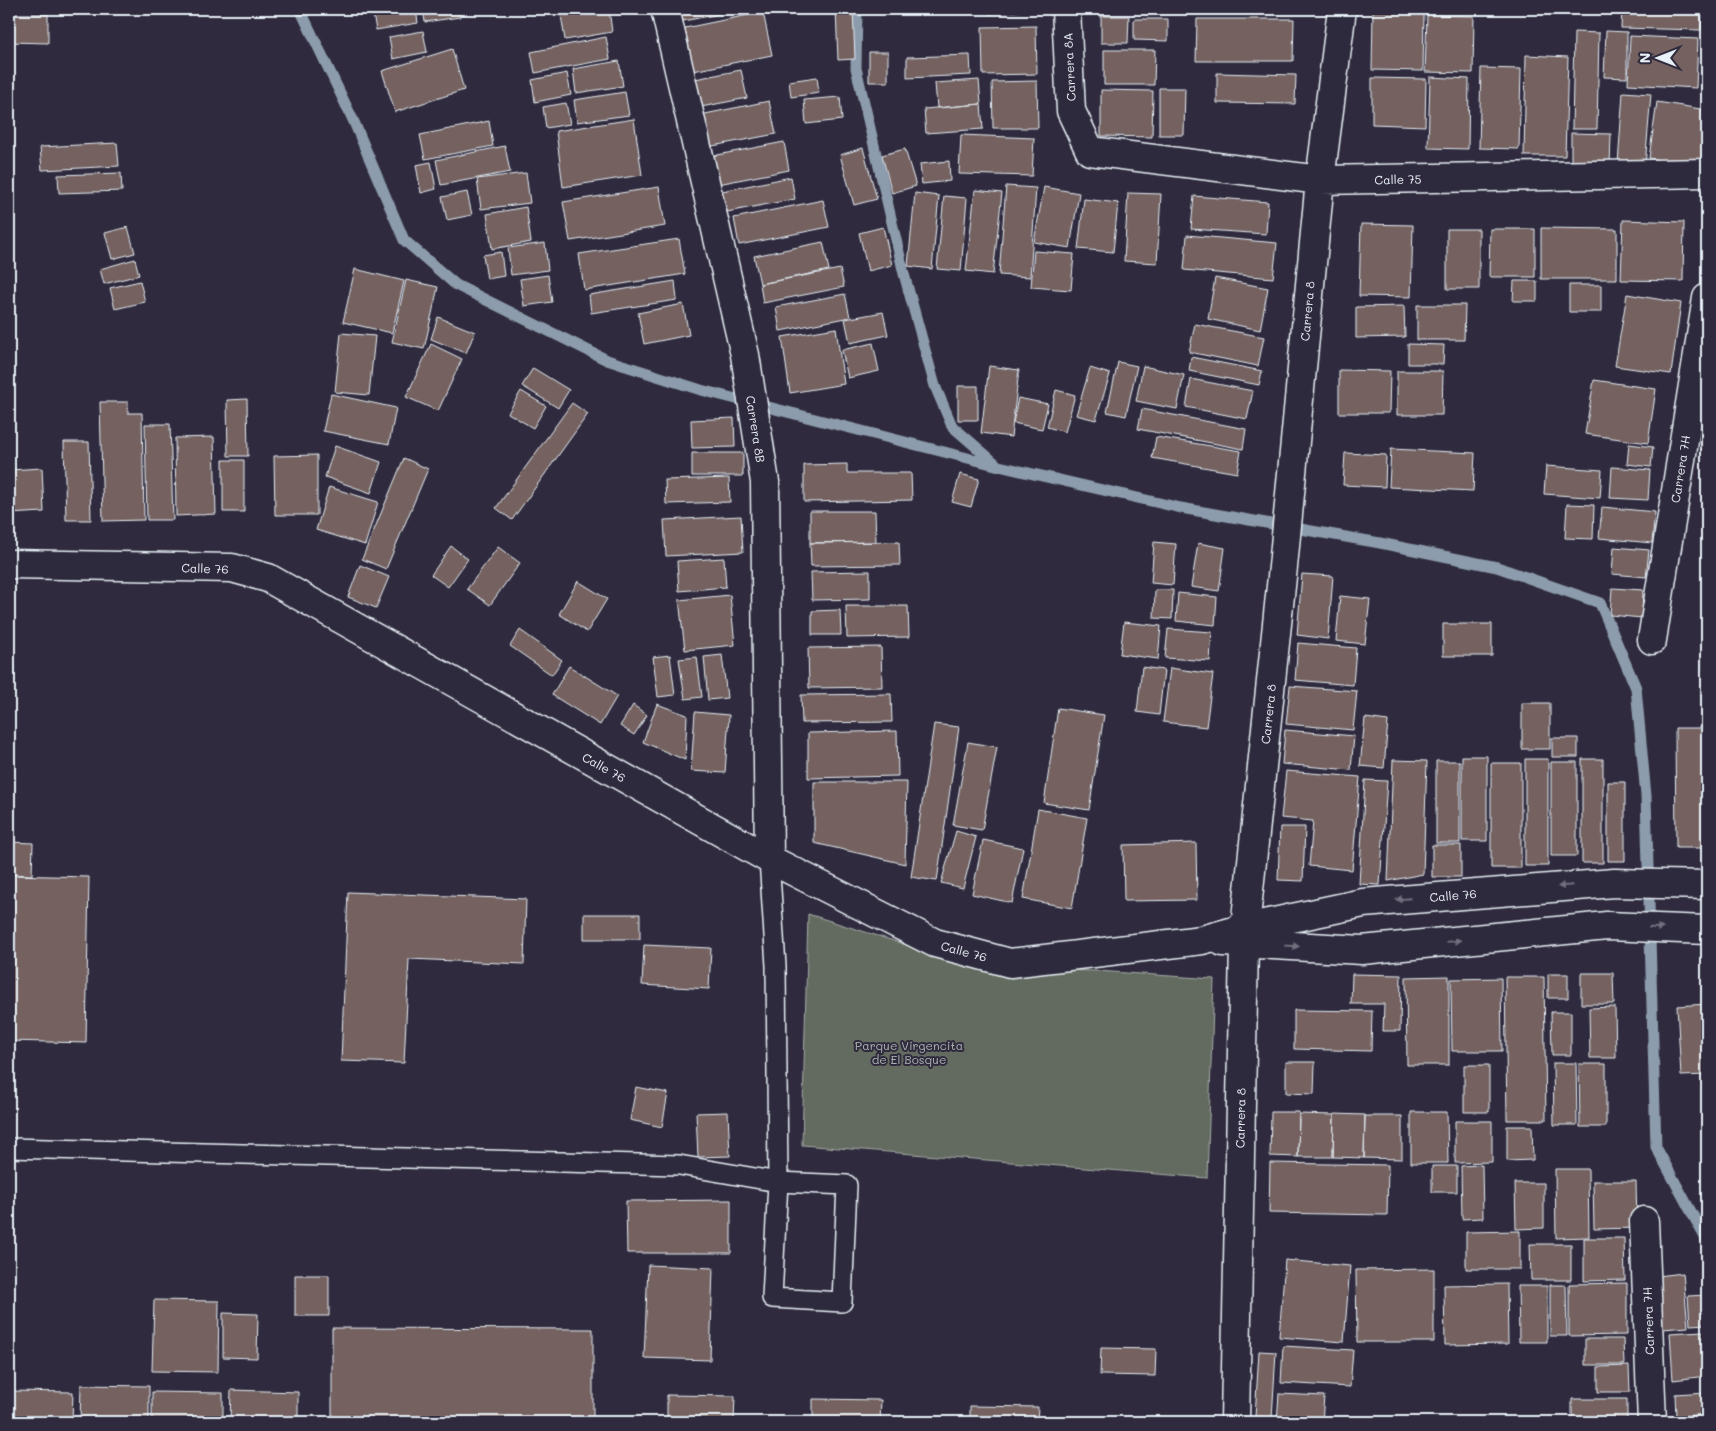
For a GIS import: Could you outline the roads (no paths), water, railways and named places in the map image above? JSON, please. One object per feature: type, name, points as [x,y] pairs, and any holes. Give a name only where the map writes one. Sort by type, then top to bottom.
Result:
[{"type":"street","name":"Carrera 8B","points":[[665,9],[744,355],[765,482],[769,859]]},
{"type":"street","name":"Carrera 8A","points":[[1066,9],[1071,111],[1090,151]]},
{"type":"street","name":"Carrera 8","points":[[1235,1422],[1244,936],[1283,567],[1320,180],[1342,9]]},
{"type":"street","name":"Calle 75","points":[[1090,151],[1320,180],[1707,173]]},
{"type":"street","name":"Carrera 7H","points":[[1652,640],[1707,298]]},
{"type":"street","name":"Calle 76","points":[[9,564],[232,568],[268,578],[769,859],[935,943],[1010,963],[1244,936],[1363,902],[1614,883],[1704,885]]},
{"type":"street","name":"Calle 76","points":[[1244,936],[1362,950],[1607,926],[1707,930]]},
{"type":"street","name":"Carrera 7H","points":[[1644,1220],[1652,1422]]},
{"type":"lane","points":[[9,1148],[679,1164],[778,1182],[848,1185],[842,1302],[772,1298],[778,1182],[776,966],[769,859]]},
{"type":"waterway","points":[[300,9],[354,122],[404,240],[456,285],[607,360],[701,390],[999,466],[1181,508],[1380,543],[1497,567],[1600,603],[1636,688],[1646,796],[1656,1147],[1707,1241]]},
{"type":"waterway","points":[[857,9],[856,68],[904,274],[935,386],[952,426],[996,464]]},
{"type":"park label","name":"Parque Virgencita de El Bosque","points":[[909,1052]]}]
